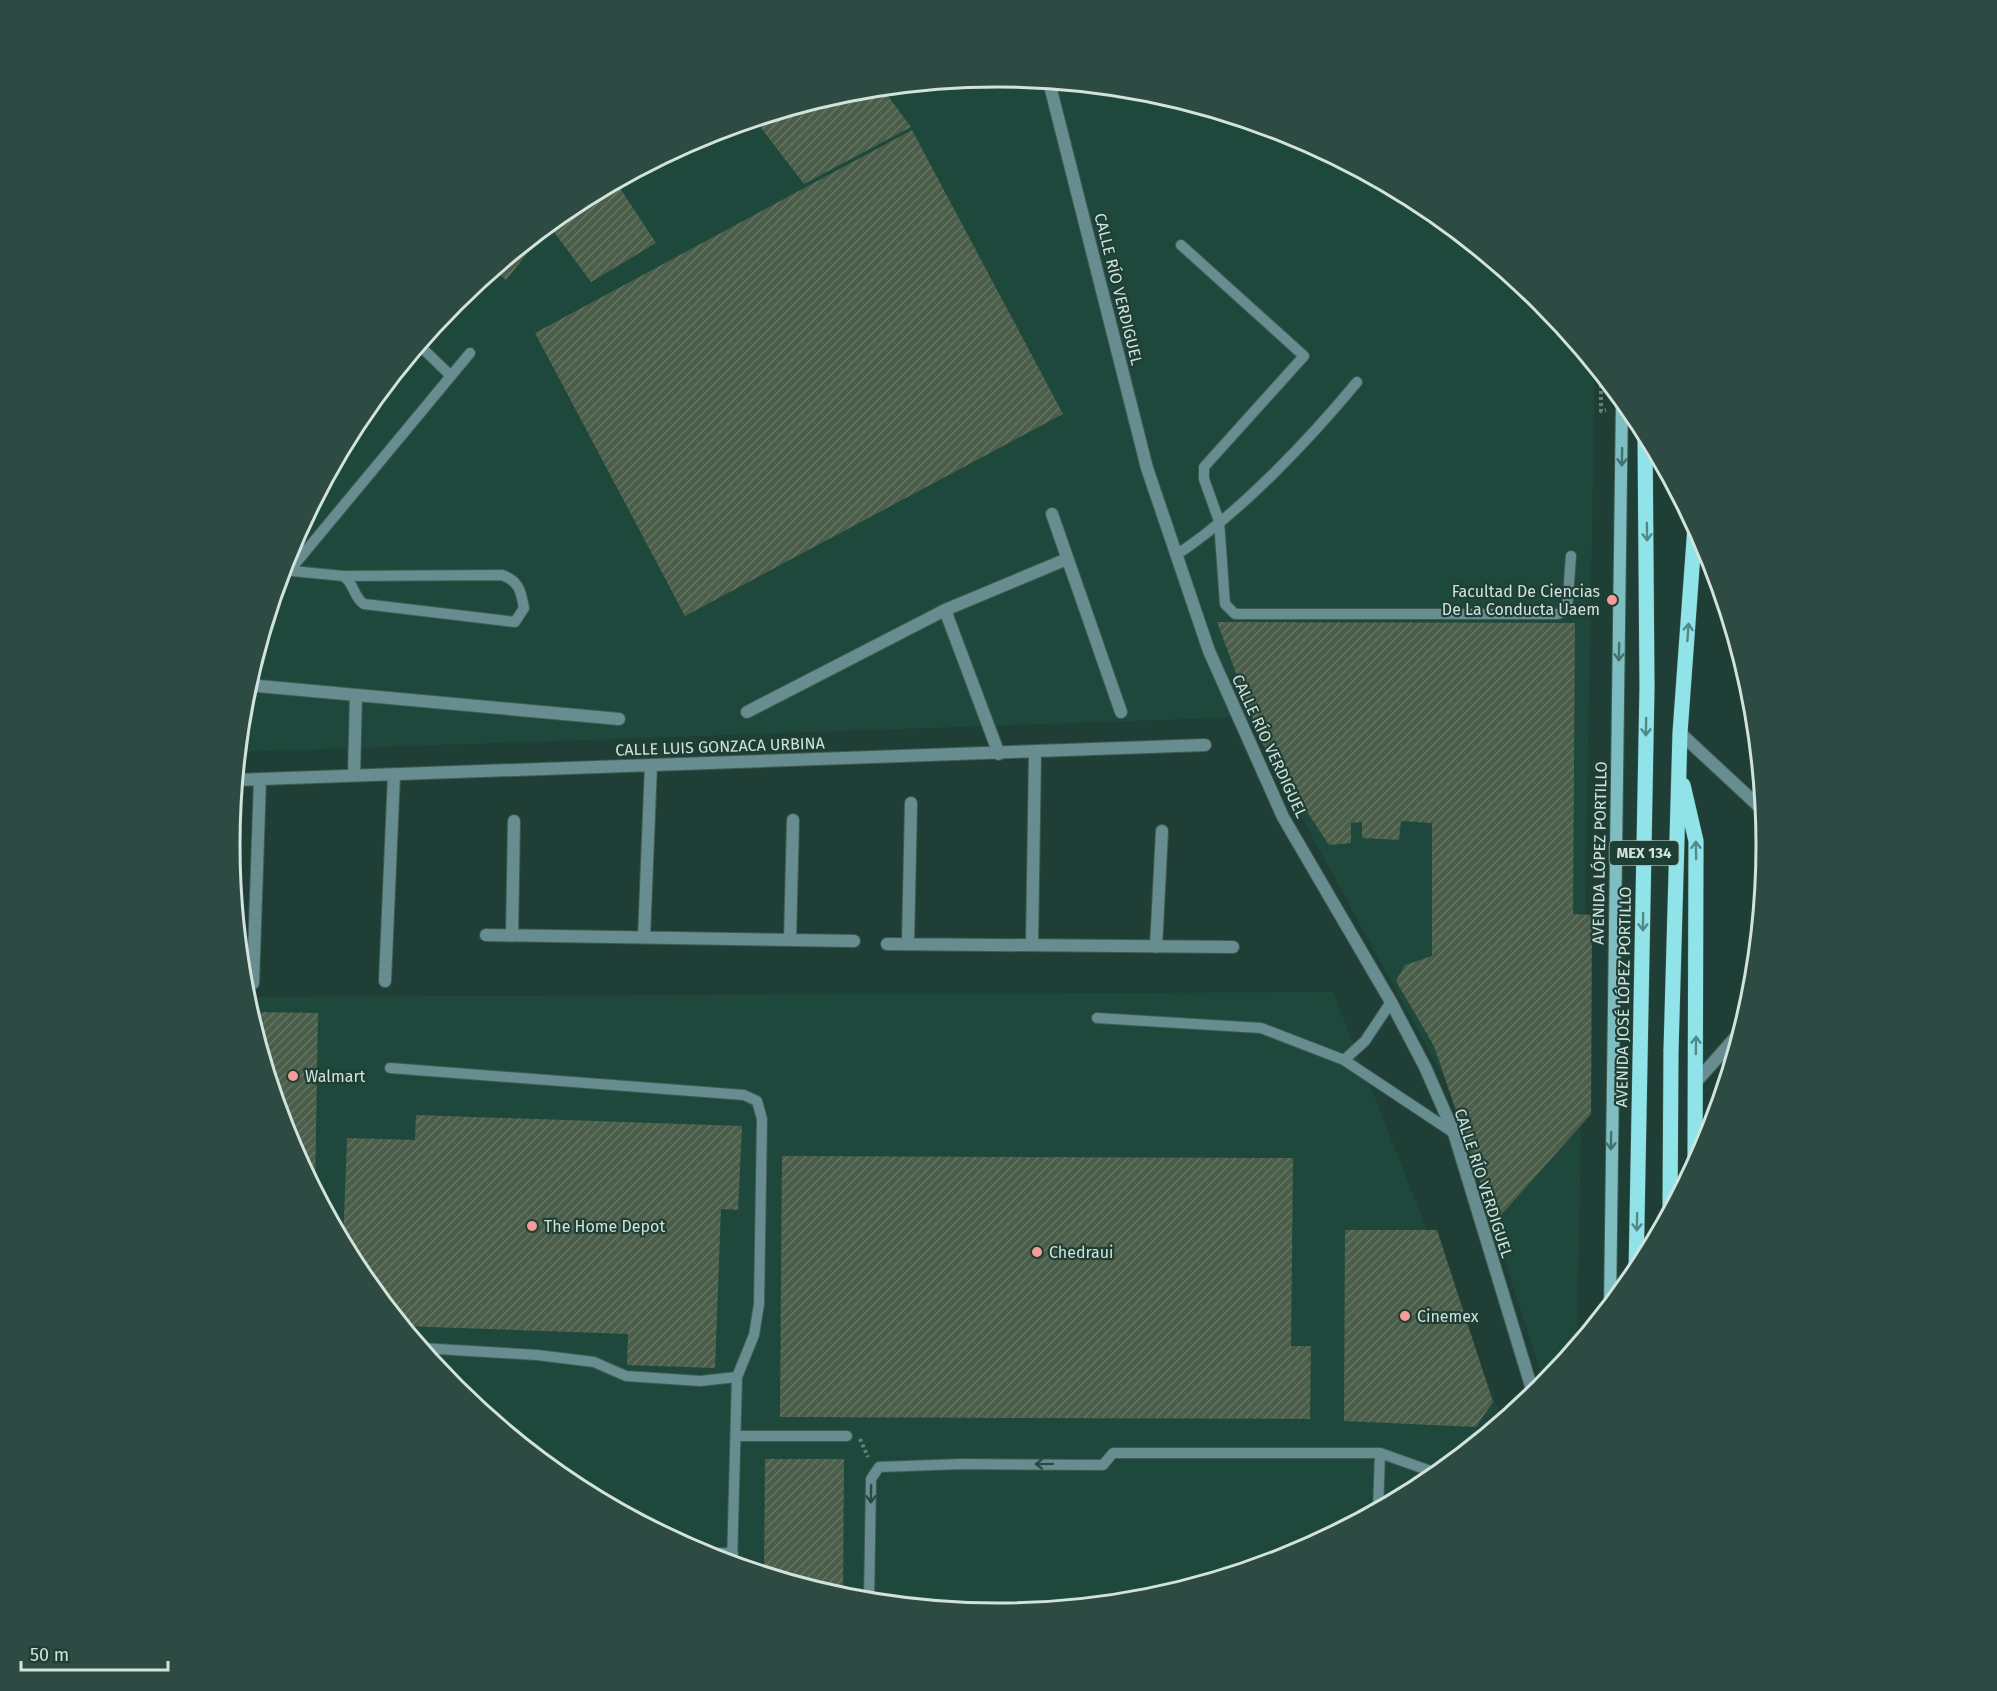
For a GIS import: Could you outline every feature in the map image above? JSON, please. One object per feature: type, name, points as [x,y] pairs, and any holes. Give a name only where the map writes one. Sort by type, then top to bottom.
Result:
[{"type":"main road","name":"AVENIDA JOSÉ LÓPEZ PORTILLO","points":[[1636,1255],[1647,675],[1645,450]]},
{"type":"main road","name":"MEX 134","points":[[1670,1197],[1671,1051],[1680,733],[1694,543]]},
{"type":"main road","points":[[1679,774],[1691,811],[1696,841],[1695,1145]]},
{"type":"street","name":"CALLE RÍO VERDIGUEL","points":[[1051,89],[1147,468],[1209,651],[1283,817],[1391,1002],[1425,1067],[1454,1133],[1531,1386]]},
{"type":"street","name":"AVENIDA LÓPEZ PORTILLO","points":[[1610,1293],[1622,414]]},
{"type":"street","points":[[1052,514],[1121,712]]},
{"type":"street","points":[[747,712],[945,610],[1067,559]]},
{"type":"street","points":[[945,610],[999,754]]},
{"type":"street","points":[[258,686],[619,719]]},
{"type":"street","points":[[354,775],[356,695]]},
{"type":"street","points":[[1680,733],[1755,803]]},
{"type":"street","name":"CALLE LUIS GONZACA URBINA","points":[[243,780],[1035,753],[1205,745]]},
{"type":"street","points":[[1032,944],[1035,753]]},
{"type":"street","points":[[644,937],[651,765]]},
{"type":"street","points":[[385,981],[394,775]]},
{"type":"street","points":[[253,982],[260,780]]},
{"type":"street","points":[[908,944],[911,803]]},
{"type":"street","points":[[790,940],[793,820]]},
{"type":"street","points":[[512,936],[514,821]]},
{"type":"street","points":[[1156,947],[1162,831]]},
{"type":"street","points":[[486,935],[854,941]]},
{"type":"street","points":[[887,944],[1233,947]]},
{"type":"street","points":[[1695,1083],[1731,1043]]},
{"type":"lane","points":[[1181,245],[1304,356],[1204,467],[1204,479],[1219,521],[1225,604],[1235,614],[1558,614],[1567,609],[1569,601],[1571,556]]},
{"type":"lane","points":[[424,350],[451,376]]},
{"type":"lane","points":[[297,557],[470,353]]},
{"type":"lane","points":[[1176,555],[1219,521],[1286,460],[1357,382]]},
{"type":"lane","points":[[292,571],[342,576],[501,575],[511,578],[519,585],[524,608],[515,622],[364,604],[359,601],[350,582],[342,576]]},
{"type":"lane","points":[[1344,1060],[1365,1041],[1391,1002]]},
{"type":"lane","points":[[1097,1018],[1247,1025],[1344,1060],[1454,1133]]},
{"type":"lane","points":[[390,1068],[744,1095],[758,1101],[762,1119],[759,1305],[754,1335],[737,1377],[732,1555]]},
{"type":"lane","points":[[430,1349],[537,1355],[594,1362],[626,1376],[700,1381],[737,1377]]},
{"type":"lane","points":[[736,1436],[847,1436]]},
{"type":"lane","points":[[869,1592],[871,1479],[879,1467],[962,1464],[1103,1465],[1108,1455],[1113,1453],[1380,1453],[1427,1471]]},
{"type":"lane","points":[[1378,1502],[1380,1453]]},
{"type":"path","points":[[1600,384],[1601,411],[1608,410],[1608,395]]},
{"type":"path","points":[[847,1436],[860,1439],[874,1472]]},
{"type":"shaded area","points":[[998,87],[1098,93],[1195,113],[1242,127],[1334,165],[1420,215],[1499,275],[1569,345],[1595,377],[1577,1336],[1542,1375],[1450,1089],[1247,717],[246,752],[266,649],[280,602],[318,510],[368,424],[428,345],[498,275],[577,215],[663,165],[755,127],[802,113],[899,93]]},
{"type":"shaded area","points":[[1333,992],[1500,1415],[1420,1476],[1334,1526],[1242,1564],[1146,1589],[1098,1598],[1048,1602],[998,1604],[949,1602],[899,1598],[851,1589],[755,1564],[663,1526],[577,1476],[498,1416],[428,1346],[368,1267],[318,1181],[280,1089],[256,997]]},
{"type":"building","points":[[887,95],[911,127],[804,184],[759,126],[802,113]]},
{"type":"building","points":[[912,130],[1063,414],[685,616],[535,333]]},
{"type":"building","points":[[620,188],[656,243],[591,282],[554,232]]},
{"type":"building","points":[[531,249],[506,280],[499,274]]},
{"type":"building","points":[[1217,622],[1575,623],[1573,914],[1592,915],[1591,1114],[1494,1223],[1434,1046],[1396,981],[1405,965],[1432,956],[1432,823],[1401,821],[1399,840],[1362,838],[1362,822],[1351,823],[1351,843],[1329,845],[1262,743]]},
{"type":"building","name":"Walmart","points":[[259,1012],[318,1013],[315,1175],[280,1089]]},
{"type":"building","name":"The Home Depot","points":[[416,1115],[742,1126],[738,1210],[721,1209],[715,1368],[627,1365],[628,1334],[412,1326],[368,1267],[344,1228],[347,1138],[415,1140]]},
{"type":"building","name":"Chedraui","points":[[782,1156],[1293,1158],[1291,1346],[1311,1346],[1310,1419],[780,1417]]},
{"type":"building","name":"Cinemex","points":[[1345,1230],[1437,1230],[1493,1402],[1476,1427],[1344,1421]]},
{"type":"building","points":[[765,1459],[844,1459],[843,1587],[764,1567]]},
{"type":"place","name":"Facultad De Ciencias De La Conducta Uaem","points":[[1612,600]]},
{"type":"place","name":"Walmart","points":[[293,1076]]},
{"type":"place","name":"The Home Depot","points":[[532,1226]]},
{"type":"place","name":"Chedraui","points":[[1037,1252]]},
{"type":"place","name":"Cinemex","points":[[1405,1316]]}]
